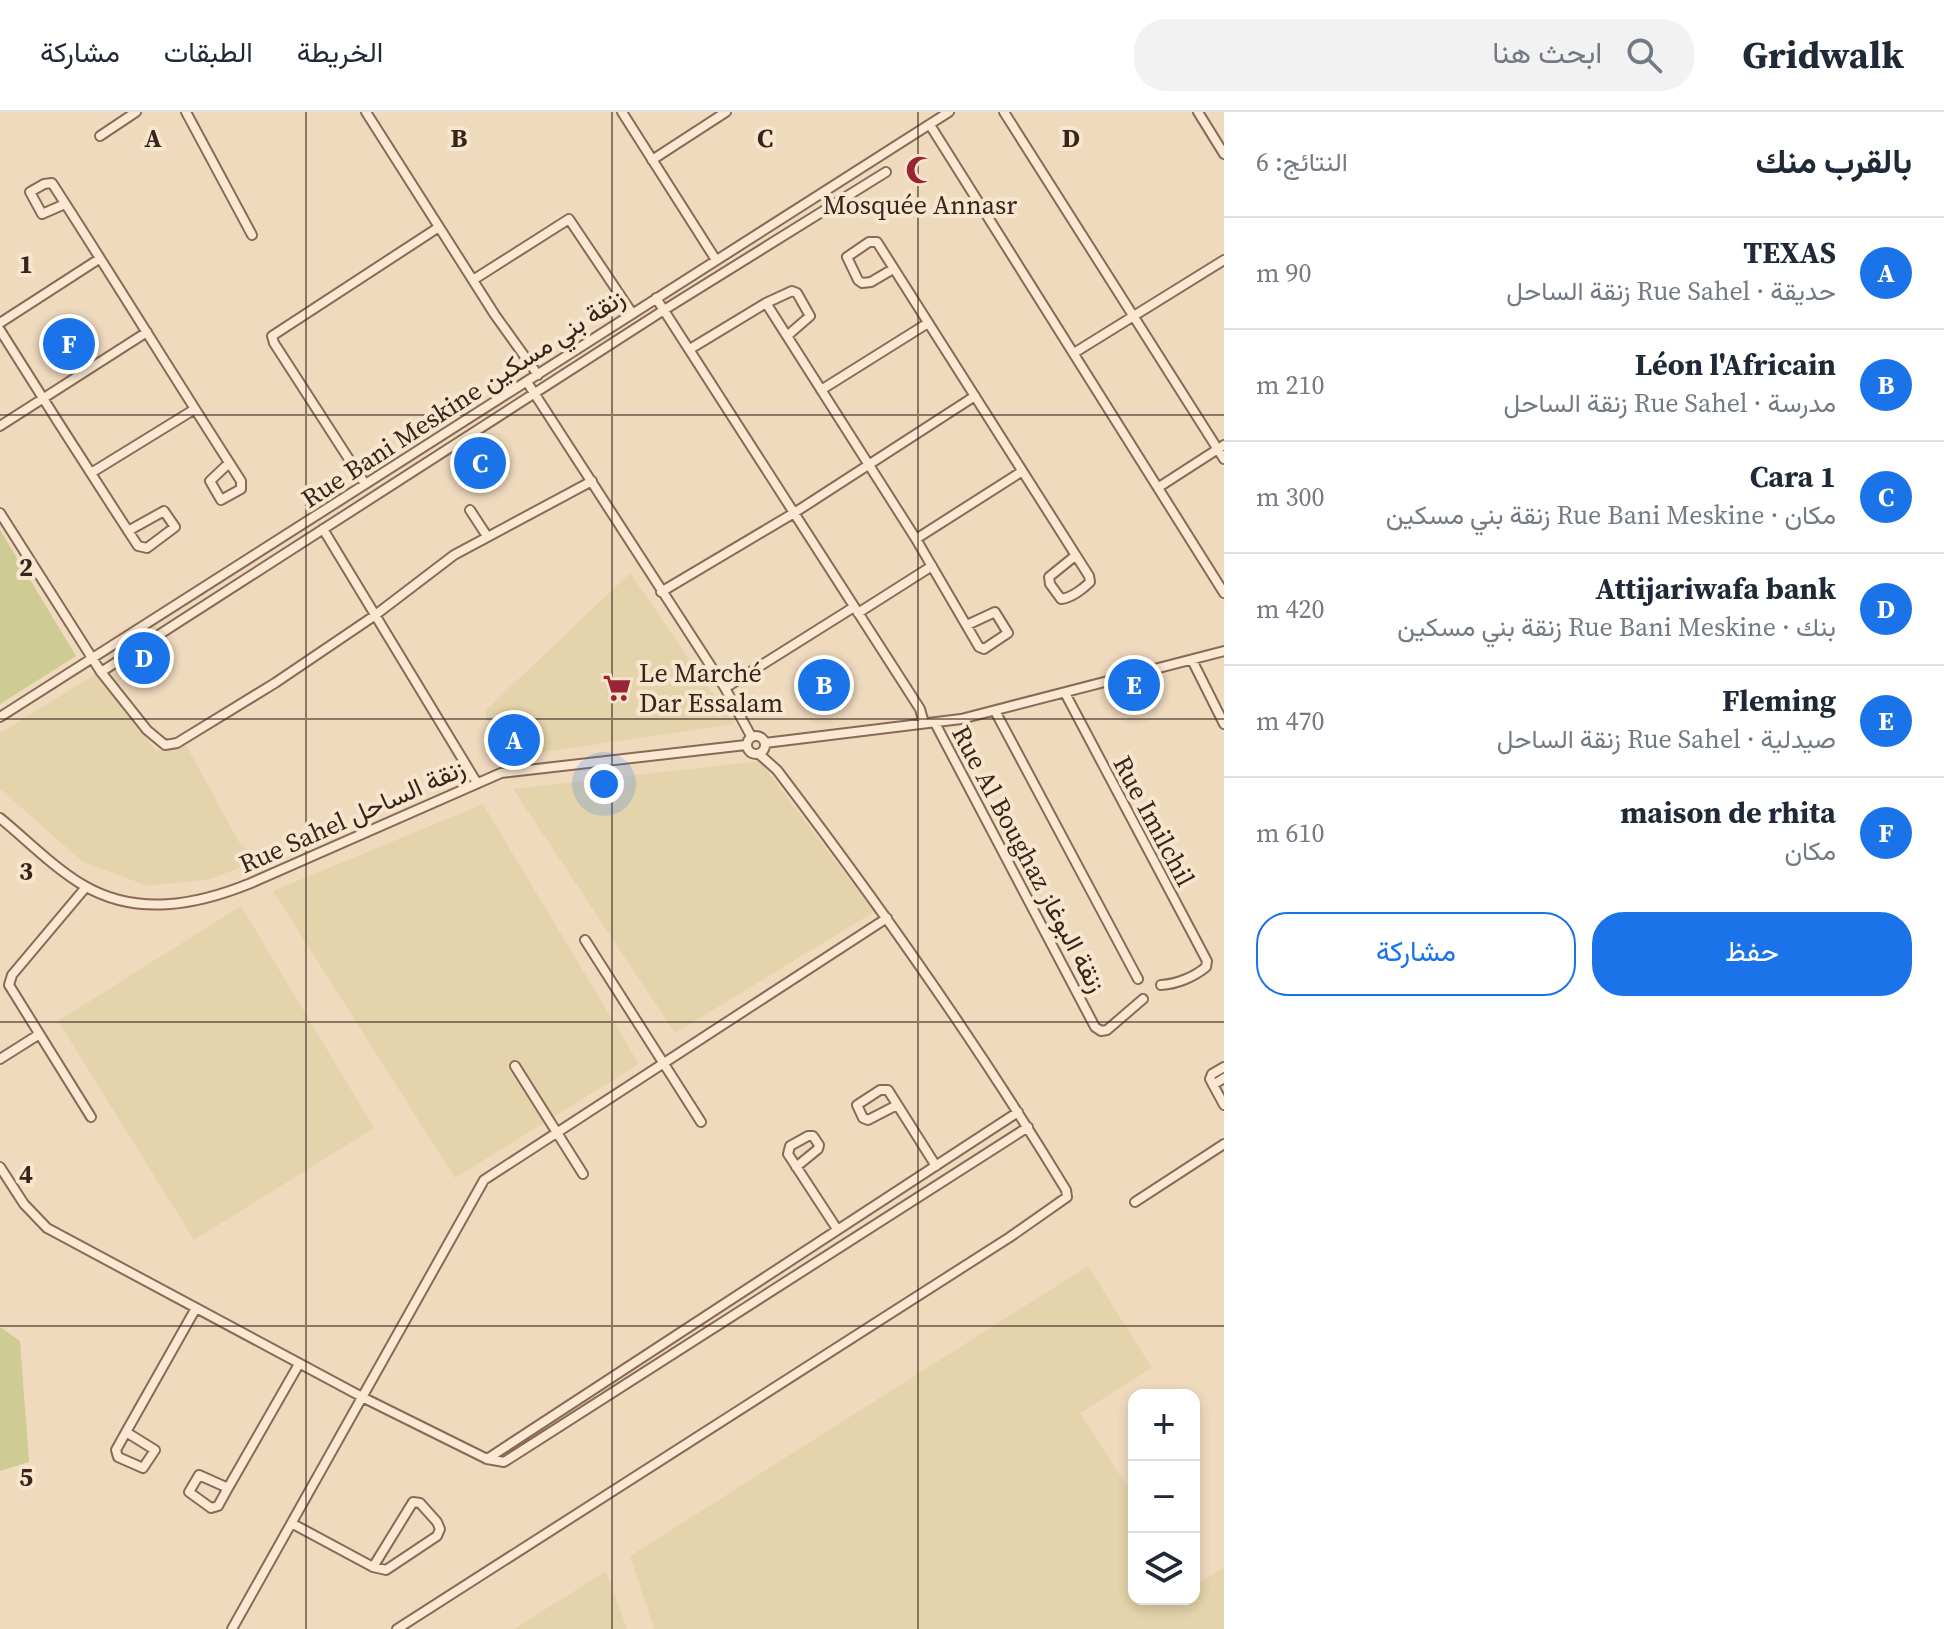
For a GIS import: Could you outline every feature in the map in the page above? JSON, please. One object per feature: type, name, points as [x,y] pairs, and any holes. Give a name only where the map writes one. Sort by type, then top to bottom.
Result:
[{"type":"street","points":[[100,136],[136,112]]},
{"type":"street","points":[[186,112],[252,235]]},
{"type":"street","points":[[366,112],[473,280],[538,375]]},
{"type":"street","points":[[622,112],[716,260]]},
{"type":"street","points":[[652,160],[726,112]]},
{"type":"street","name":"Rue Bani Meskine زنقة بني مسكين","points":[[0,717],[949,112]]},
{"type":"street","points":[[1004,112],[1134,318],[1221,447],[1224,459]]},
{"type":"street","points":[[1198,112],[1224,154]]},
{"type":"street","points":[[930,125],[1224,593]]},
{"type":"street","points":[[101,672],[664,310],[886,172]]},
{"type":"street","points":[[65,204],[42,214],[30,192],[50,183],[65,204],[147,332],[229,463],[243,487],[221,500],[210,481],[229,463]]},
{"type":"street","points":[[473,280],[569,219],[632,313]]},
{"type":"street","points":[[365,484],[272,336],[439,227]]},
{"type":"street","points":[[893,269],[871,282],[862,283],[847,257],[869,242],[876,241],[975,396],[1075,556],[1090,582],[1070,597],[1061,599],[1050,584],[1049,577],[1075,556]]},
{"type":"street","points":[[0,323],[99,259]]},
{"type":"street","points":[[1074,353],[1224,260]]},
{"type":"street","points":[[690,349],[766,303],[788,292],[797,293],[810,318],[787,336]]},
{"type":"street","points":[[656,298],[920,709],[924,723]]},
{"type":"street","points":[[766,303],[916,539],[967,625],[982,649],[1008,633],[995,612],[967,625]]},
{"type":"street","points":[[821,390],[928,323]]},
{"type":"street","points":[[0,330],[43,399],[128,531],[138,546],[144,548],[175,527],[164,511],[128,531]]},
{"type":"street","points":[[0,426],[147,332]]},
{"type":"street","points":[[527,382],[725,688],[751,736]]},
{"type":"street","points":[[661,592],[794,513],[975,396]]},
{"type":"street","points":[[91,473],[195,409]]},
{"type":"street","points":[[1159,487],[1221,447]]},
{"type":"street","points":[[916,539],[1021,472]]},
{"type":"street","points":[[0,513],[101,672],[153,737],[165,745],[171,745],[275,683],[374,616],[454,555],[592,481]]},
{"type":"street","points":[[470,510],[487,536]]},
{"type":"street","points":[[323,529],[477,783]]},
{"type":"street","points":[[725,688],[932,566]]},
{"type":"street","points":[[765,743],[935,723],[995,711],[1224,651]]},
{"type":"street","points":[[1192,660],[1224,724]]},
{"type":"street","name":"Rue Imilchil","points":[[1065,693],[1207,961],[1205,969],[1199,973],[1173,984],[1161,985]]},
{"type":"street","points":[[995,711],[1138,979]]},
{"type":"street","name":"Rue Al Boughaz زنقة البوغاز","points":[[935,723],[1098,1029],[1104,1031],[1143,999]]},
{"type":"street","points":[[751,736],[759,736],[765,743],[759,754]]},
{"type":"street","points":[[397,1629],[1064,1200],[1067,1192],[936,985],[777,770],[759,754],[751,753],[746,745],[751,736]]},
{"type":"street","name":"Rue Sahel زنقة الساحل","points":[[0,818],[86,887],[137,902],[170,904],[200,901],[251,883],[477,783],[511,771],[746,745]]},
{"type":"street","points":[[86,887],[9,980],[11,991],[91,1117]]},
{"type":"street","points":[[232,1629],[364,1398],[480,1185],[489,1175],[887,918]]},
{"type":"street","points":[[585,940],[701,1122]]},
{"type":"street","points":[[0,1059],[38,1035]]},
{"type":"street","points":[[515,1066],[583,1174]]},
{"type":"street","points":[[1224,1067],[1211,1075],[1224,1105]]},
{"type":"street","points":[[1213,1085],[1224,1078]]},
{"type":"street","points":[[897,1105],[868,1120],[863,1118],[857,1105],[859,1101],[884,1089],[889,1091],[936,1166]]},
{"type":"street","points":[[487,1459],[1018,1112]]},
{"type":"street","points":[[0,1167],[24,1204],[47,1228],[364,1398],[487,1459],[504,1462],[1028,1127]]},
{"type":"street","points":[[1135,1202],[1224,1144]]},
{"type":"street","points":[[796,1167],[837,1229]]},
{"type":"street","points":[[796,1256],[804,1270]]},
{"type":"street","points":[[126,1432],[155,1450],[143,1468],[116,1455],[116,1450],[126,1432],[196,1308]]},
{"type":"street","points":[[228,1488],[199,1475],[189,1492],[213,1509],[218,1506],[299,1364]]},
{"type":"street","points":[[293,1524],[373,1567],[386,1570],[437,1536],[439,1525],[420,1503],[411,1503],[373,1567]]},
{"type":"shaded area","points":[[0,530],[76,656],[0,704]]},
{"type":"shaded area","points":[[630,573],[734,724],[497,759],[485,711]]},
{"type":"shaded area","points":[[97,673],[156,751],[186,745],[239,842],[258,860],[211,879],[148,886],[83,862],[0,789],[0,733]]},
{"type":"shaded area","points":[[760,761],[874,912],[675,1033],[513,789]]},
{"type":"shaded area","points":[[483,804],[639,1064],[455,1178],[273,891]]},
{"type":"shaded area","points":[[241,906],[374,1128],[194,1240],[58,1021]]},
{"type":"shaded area","points":[[1088,1266],[1152,1368],[1080,1413],[1128,1488],[1128,1605],[1200,1605],[1200,1582],[1224,1567],[1224,1629],[654,1629],[630,1556]]},
{"type":"shaded area","points":[[0,1327],[20,1341],[29,1462],[0,1471]]},
{"type":"shaded area","points":[[606,1571],[627,1629],[514,1629]]},
{"type":"place","name":"Mosquée Annasr","points":[[920,170]]},
{"type":"place","name":"maison de rhita","points":[[69,344]]},
{"type":"place","name":"Cara 1","points":[[480,463]]},
{"type":"place","name":"Attijariwafa bank","points":[[144,658]]},
{"type":"place","name":"Léon l'Africain","points":[[824,685]]},
{"type":"place","name":"Fleming","points":[[1134,685]]},
{"type":"place","name":"Le Marché Dar Essalam","points":[[617,688]]},
{"type":"place","name":"TEXAS","points":[[514,740]]}]
